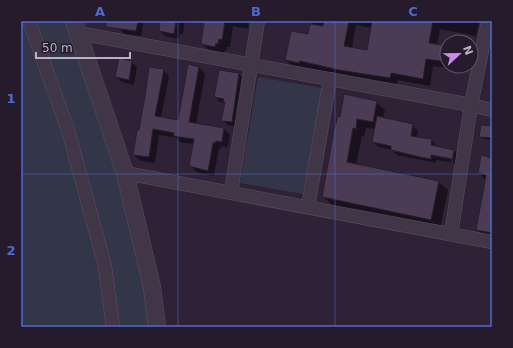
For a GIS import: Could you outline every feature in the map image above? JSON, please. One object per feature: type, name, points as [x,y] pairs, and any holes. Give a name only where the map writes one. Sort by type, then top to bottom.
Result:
[{"type":"street","points":[[29,21],[68,130],[85,190],[105,266],[113,327]]},
{"type":"street","points":[[230,192],[258,21]]},
{"type":"street","points":[[451,234],[471,105],[488,21]]},
{"type":"street","points":[[76,27],[251,64],[492,110]]},
{"type":"street","points":[[76,27],[125,172],[152,287],[157,327]]},
{"type":"street","points":[[308,207],[330,79]]},
{"type":"street","points":[[125,172],[492,242]]},
{"type":"shaded area","points":[[21,21],[74,21],[125,173],[157,327],[21,327]]},
{"type":"shaded area","points":[[258,77],[322,88],[303,194],[240,183]]},
{"type":"building","points":[[106,21],[138,21],[136,31],[106,27]]},
{"type":"building","points":[[160,21],[176,21],[174,34],[159,31]]},
{"type":"building","points":[[204,21],[225,21],[222,40],[219,39],[218,44],[216,43],[215,47],[201,44]]},
{"type":"building","points":[[324,21],[349,21],[344,46],[367,50],[372,21],[433,21],[429,43],[439,45],[439,61],[426,59],[423,79],[391,73],[390,78],[339,70],[300,61],[299,63],[285,60],[291,31],[308,34],[310,24],[323,26]]},
{"type":"building","points":[[119,58],[132,61],[129,80],[115,77]]},
{"type":"building","points":[[188,64],[199,67],[189,122],[224,128],[222,142],[216,141],[213,143],[208,171],[189,166],[194,139],[173,136],[174,133],[153,129],[149,157],[133,155],[137,130],[139,130],[149,67],[164,69],[155,116],[178,120]]},
{"type":"building","points":[[219,70],[239,73],[232,122],[221,121],[225,102],[223,102],[224,99],[214,97]]},
{"type":"building","points":[[344,94],[377,101],[373,122],[357,119],[356,129],[353,128],[347,162],[439,181],[431,220],[322,197],[334,130],[338,116],[340,117]]},
{"type":"building","points":[[377,116],[413,124],[411,136],[432,139],[431,145],[454,150],[452,159],[431,155],[431,159],[420,157],[391,150],[391,146],[372,142]]},
{"type":"building","points":[[481,125],[492,126],[491,138],[479,137]]},
{"type":"building","points":[[481,155],[492,158],[492,233],[476,230],[486,175],[478,173]]}]
